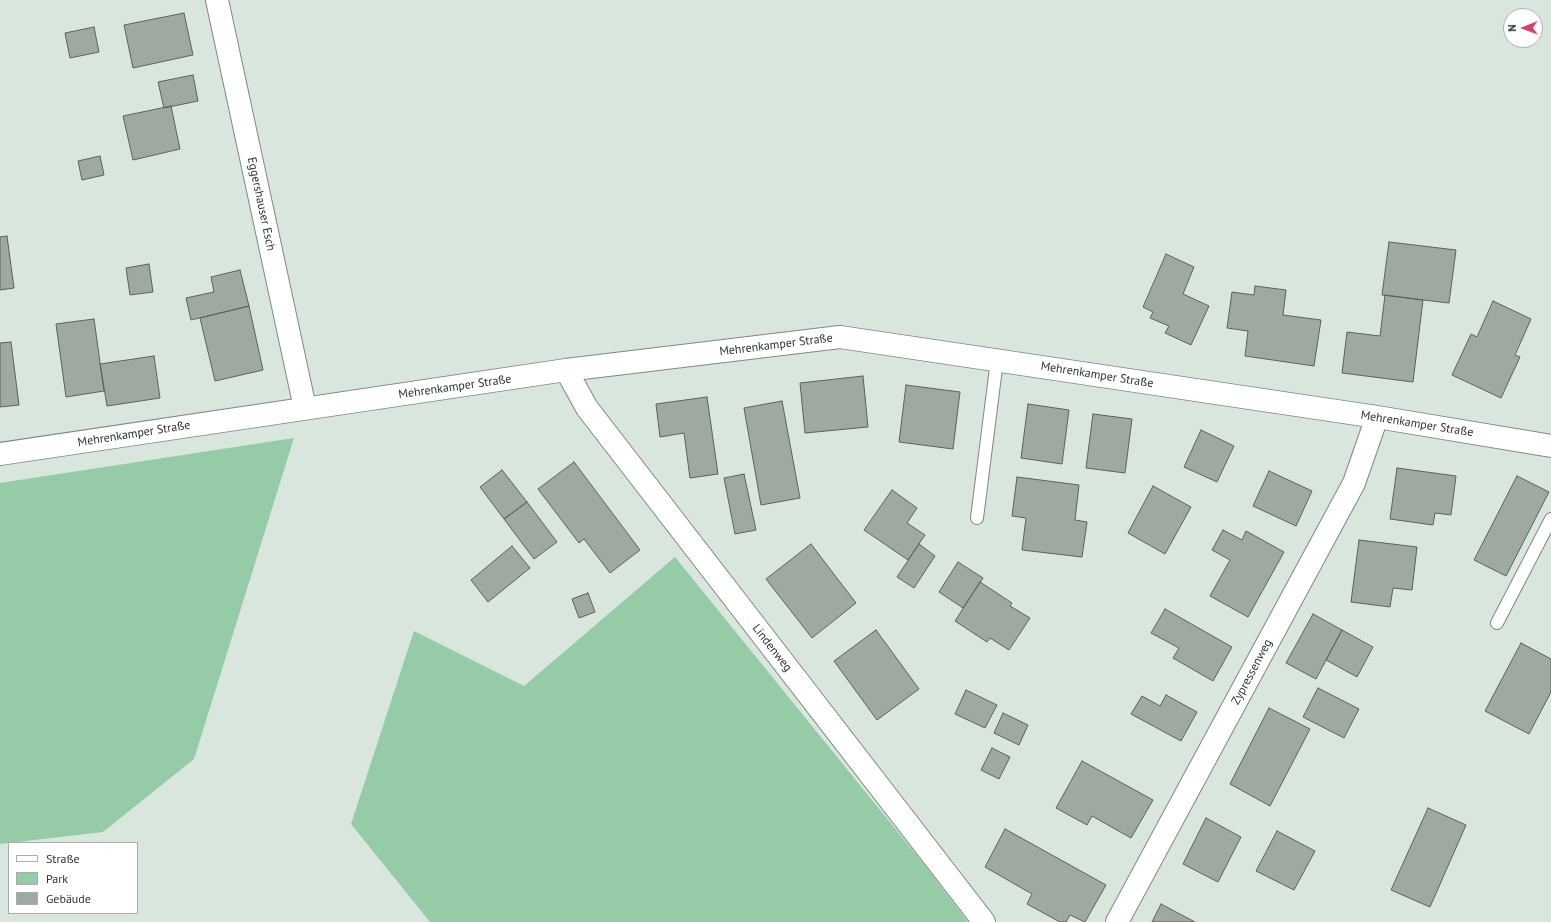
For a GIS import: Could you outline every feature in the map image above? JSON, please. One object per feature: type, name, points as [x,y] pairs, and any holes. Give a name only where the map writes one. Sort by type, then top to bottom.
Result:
[{"type":"street","name":"Eggershauser Esch","points":[[217,0],[305,408]]},
{"type":"street","name":"Mehrenkamper Straße","points":[[0,454],[566,370],[840,337],[1376,417],[1551,446]]},
{"type":"street","name":"Lindenweg","points":[[566,370],[587,408],[984,922]]},
{"type":"street","name":"Zypressenweg","points":[[1117,922],[1354,483],[1376,417]]},
{"type":"lane","points":[[977,518],[997,360]]},
{"type":"lane","points":[[1497,623],[1551,518]]},
{"type":"green space","points":[[294,438],[194,759],[103,832],[0,844],[0,483]]},
{"type":"green space","points":[[675,557],[923,863],[968,922],[430,922],[351,824],[414,631],[524,686]]},
{"type":"building","points":[[184,13],[193,55],[133,68],[124,25]]},
{"type":"building","points":[[94,27],[99,52],[70,58],[65,33]]},
{"type":"building","points":[[193,75],[198,101],[164,108],[158,82]]},
{"type":"building","points":[[171,106],[180,149],[133,160],[123,116]]},
{"type":"building","points":[[100,156],[104,175],[82,180],[78,161]]},
{"type":"building","points":[[7,236],[14,288],[0,290],[0,237]]},
{"type":"building","points":[[1389,242],[1456,250],[1449,303],[1382,295]]},
{"type":"building","points":[[1166,254],[1194,267],[1183,294],[1209,306],[1191,345],[1165,333],[1169,326],[1150,318],[1153,312],[1143,307]]},
{"type":"building","points":[[149,264],[153,292],[130,295],[126,268]]},
{"type":"building","points":[[240,270],[249,306],[191,320],[186,298],[214,292],[211,277]]},
{"type":"building","points":[[1255,286],[1286,290],[1283,315],[1321,320],[1314,366],[1245,356],[1248,331],[1227,328],[1232,292],[1254,295]]},
{"type":"building","points":[[1385,295],[1423,300],[1413,382],[1342,373],[1347,332],[1380,336]]},
{"type":"building","points":[[1493,301],[1531,319],[1515,355],[1520,357],[1501,398],[1452,375],[1471,334],[1477,337]]},
{"type":"building","points":[[249,306],[263,370],[215,381],[200,318]]},
{"type":"building","points":[[94,319],[104,391],[66,397],[56,324]]},
{"type":"building","points":[[11,342],[19,405],[0,407],[0,343]]},
{"type":"building","points":[[154,356],[160,398],[107,406],[100,364]]},
{"type":"building","points":[[863,376],[868,427],[805,433],[800,383]]},
{"type":"building","points":[[906,385],[960,392],[953,449],[899,442]]},
{"type":"building","points":[[707,397],[718,474],[690,478],[684,433],[660,437],[656,404]]},
{"type":"building","points":[[782,401],[800,498],[761,505],[744,408]]},
{"type":"building","points":[[1028,404],[1069,410],[1062,464],[1021,458]]},
{"type":"building","points":[[1093,414],[1132,419],[1125,473],[1086,468]]},
{"type":"building","points":[[1201,430],[1234,446],[1217,482],[1184,467]]},
{"type":"building","points":[[574,462],[640,550],[610,573],[584,539],[579,543],[538,489]]},
{"type":"building","points":[[1397,468],[1456,476],[1451,515],[1435,513],[1433,525],[1390,519]]},
{"type":"building","points":[[502,470],[527,502],[504,519],[480,487]]},
{"type":"building","points":[[1269,471],[1312,491],[1296,526],[1253,506]]},
{"type":"building","points":[[744,474],[756,530],[735,534],[724,478]]},
{"type":"building","points":[[1517,476],[1549,492],[1506,576],[1474,560]]},
{"type":"building","points":[[1017,477],[1079,485],[1075,520],[1087,522],[1082,557],[1022,550],[1026,518],[1012,516]]},
{"type":"building","points":[[1153,486],[1191,507],[1165,554],[1128,533]]},
{"type":"building","points":[[892,490],[917,508],[907,523],[925,535],[908,560],[864,530]]},
{"type":"building","points":[[527,502],[557,542],[534,559],[504,519]]},
{"type":"building","points":[[1223,530],[1242,540],[1246,531],[1284,552],[1248,617],[1210,596],[1230,560],[1212,550]]},
{"type":"building","points":[[1359,540],[1417,547],[1412,590],[1393,588],[1390,607],[1351,602]]},
{"type":"building","points":[[811,544],[856,603],[812,638],[766,579]]},
{"type":"building","points":[[919,544],[935,556],[914,588],[897,577]]},
{"type":"building","points":[[512,546],[530,568],[488,602],[471,580]]},
{"type":"building","points":[[958,562],[983,578],[963,608],[939,592]]},
{"type":"building","points":[[980,582],[1012,603],[1010,606],[1030,618],[1009,650],[990,638],[987,642],[955,621]]},
{"type":"building","points":[[588,593],[595,612],[579,618],[572,599]]},
{"type":"building","points":[[1165,609],[1232,647],[1213,681],[1173,658],[1179,648],[1151,633]]},
{"type":"building","points":[[1313,614],[1342,630],[1316,679],[1286,663]]},
{"type":"building","points":[[876,630],[919,689],[877,720],[834,661]]},
{"type":"building","points":[[1342,630],[1373,647],[1357,677],[1326,660]]},
{"type":"building","points":[[1521,643],[1551,659],[1551,692],[1529,734],[1485,711]]},
{"type":"building","points":[[1318,688],[1359,709],[1344,738],[1303,717]]},
{"type":"building","points":[[966,690],[997,705],[985,728],[955,714]]},
{"type":"building","points":[[1166,695],[1197,712],[1181,741],[1131,714],[1142,696],[1160,706]]},
{"type":"building","points":[[1269,708],[1310,729],[1270,806],[1230,784]]},
{"type":"building","points":[[1003,713],[1028,725],[1019,745],[994,733]]},
{"type":"building","points":[[992,748],[1010,757],[999,779],[981,770]]},
{"type":"building","points":[[1082,761],[1153,800],[1131,838],[1092,816],[1087,825],[1056,808]]},
{"type":"building","points":[[1428,808],[1466,825],[1430,907],[1391,890]]},
{"type":"building","points":[[1206,818],[1241,837],[1218,882],[1183,864]]},
{"type":"building","points":[[1005,829],[1106,885],[1085,922],[1070,915],[1066,922],[1060,922],[1027,904],[1032,894],[985,867]]},
{"type":"building","points":[[1277,831],[1315,851],[1294,890],[1256,871]]},
{"type":"building","points":[[1161,904],[1195,922],[1152,922]]}]
